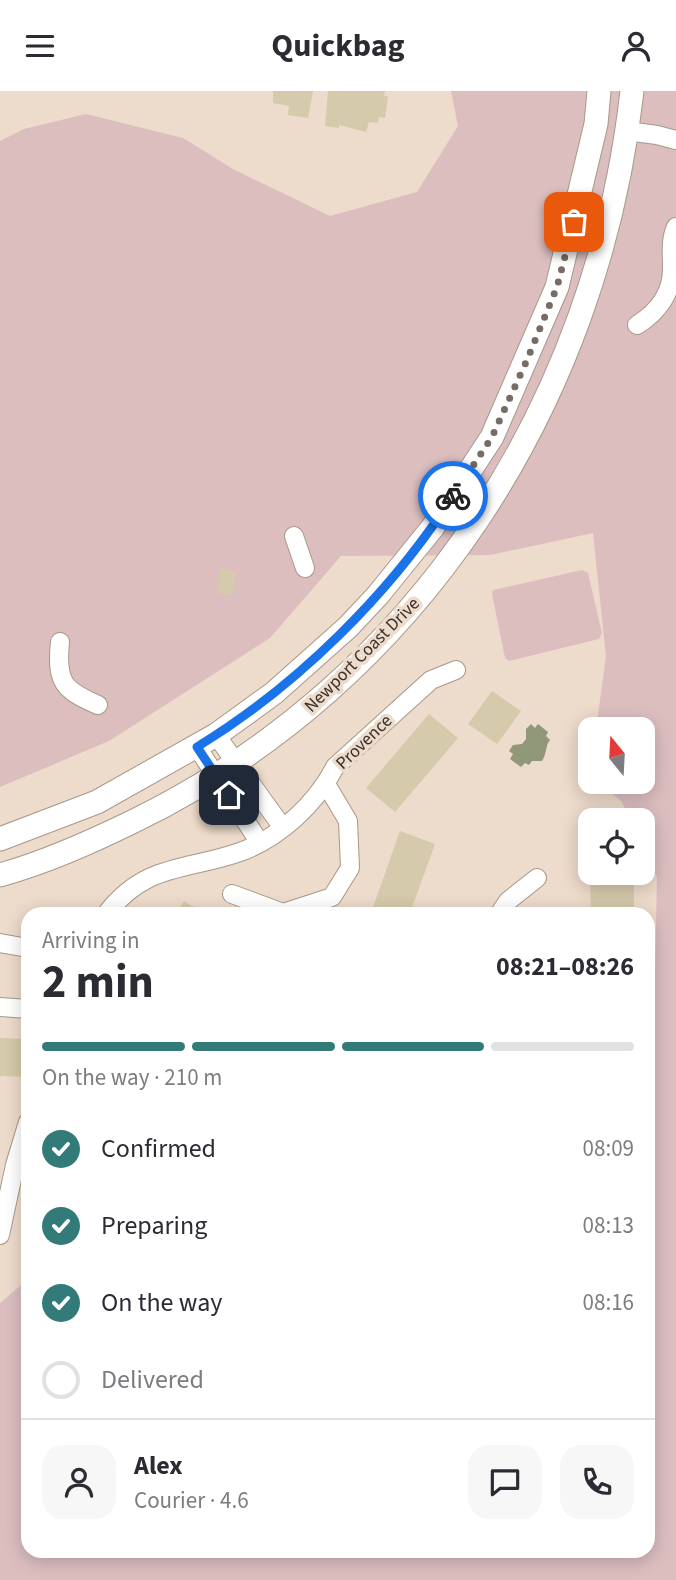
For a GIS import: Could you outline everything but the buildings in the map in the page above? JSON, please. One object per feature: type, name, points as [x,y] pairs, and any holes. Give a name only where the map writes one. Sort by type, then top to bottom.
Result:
[{"type":"main road","name":"Newport Coast Drive","points":[[0,839],[97,802],[207,741],[274,693],[348,627],[378,595],[433,527],[492,437],[557,287],[596,124],[599,91]]},
{"type":"main road","name":"Newport Coast Drive","points":[[0,874],[88,843],[172,802],[226,769],[304,714],[366,657],[420,598],[484,511],[523,448],[564,359],[592,284],[620,174],[632,91]]},
{"type":"street","points":[[627,131],[676,140]]},
{"type":"street","points":[[637,325],[652,315],[669,288],[676,227]]},
{"type":"street","points":[[294,537],[305,568]]},
{"type":"street","points":[[60,642],[58,663],[67,688],[99,705]]},
{"type":"street","name":"Provence","points":[[112,907],[128,890],[156,874],[219,858],[260,843],[283,828],[326,784],[335,767],[431,680],[456,670]]},
{"type":"street","points":[[207,741],[226,769],[260,843]]},
{"type":"street","points":[[226,769],[283,828]]},
{"type":"street","points":[[301,907],[332,897],[350,868],[348,821],[326,784]]},
{"type":"street","points":[[504,907],[537,878]]},
{"type":"street","points":[[232,894],[267,907]]},
{"type":"street","points":[[0,943],[21,947]]},
{"type":"street","points":[[0,1007],[21,1008]]},
{"type":"street","points":[[0,1235],[21,1169]]},
{"type":"shaded area","points":[[451,91],[676,91],[676,1580],[0,1580],[0,1303],[21,1285],[21,1558],[655,1558],[655,808],[625,808],[614,795],[655,794],[655,717],[598,717],[606,656],[593,533],[490,555],[341,556],[270,638],[109,741],[0,787],[0,141],[24,129],[86,114],[183,138],[233,169],[330,216],[417,192],[458,126]]},
{"type":"shaded area","points":[[582,570],[588,573],[602,633],[599,639],[509,661],[505,658],[493,590]]},
{"type":"shaded area","points":[[531,724],[535,728],[538,724],[548,732],[546,736],[550,740],[542,761],[532,761],[529,765],[525,763],[521,767],[510,759],[513,754],[509,751],[513,745],[522,744],[526,739],[526,729]]},
{"type":"way so far","points":[[453,496],[492,437],[527,360],[557,287],[574,222]]},
{"type":"route","points":[[229,795],[197,747],[274,693],[348,627],[378,595],[433,527],[453,496]]}]
